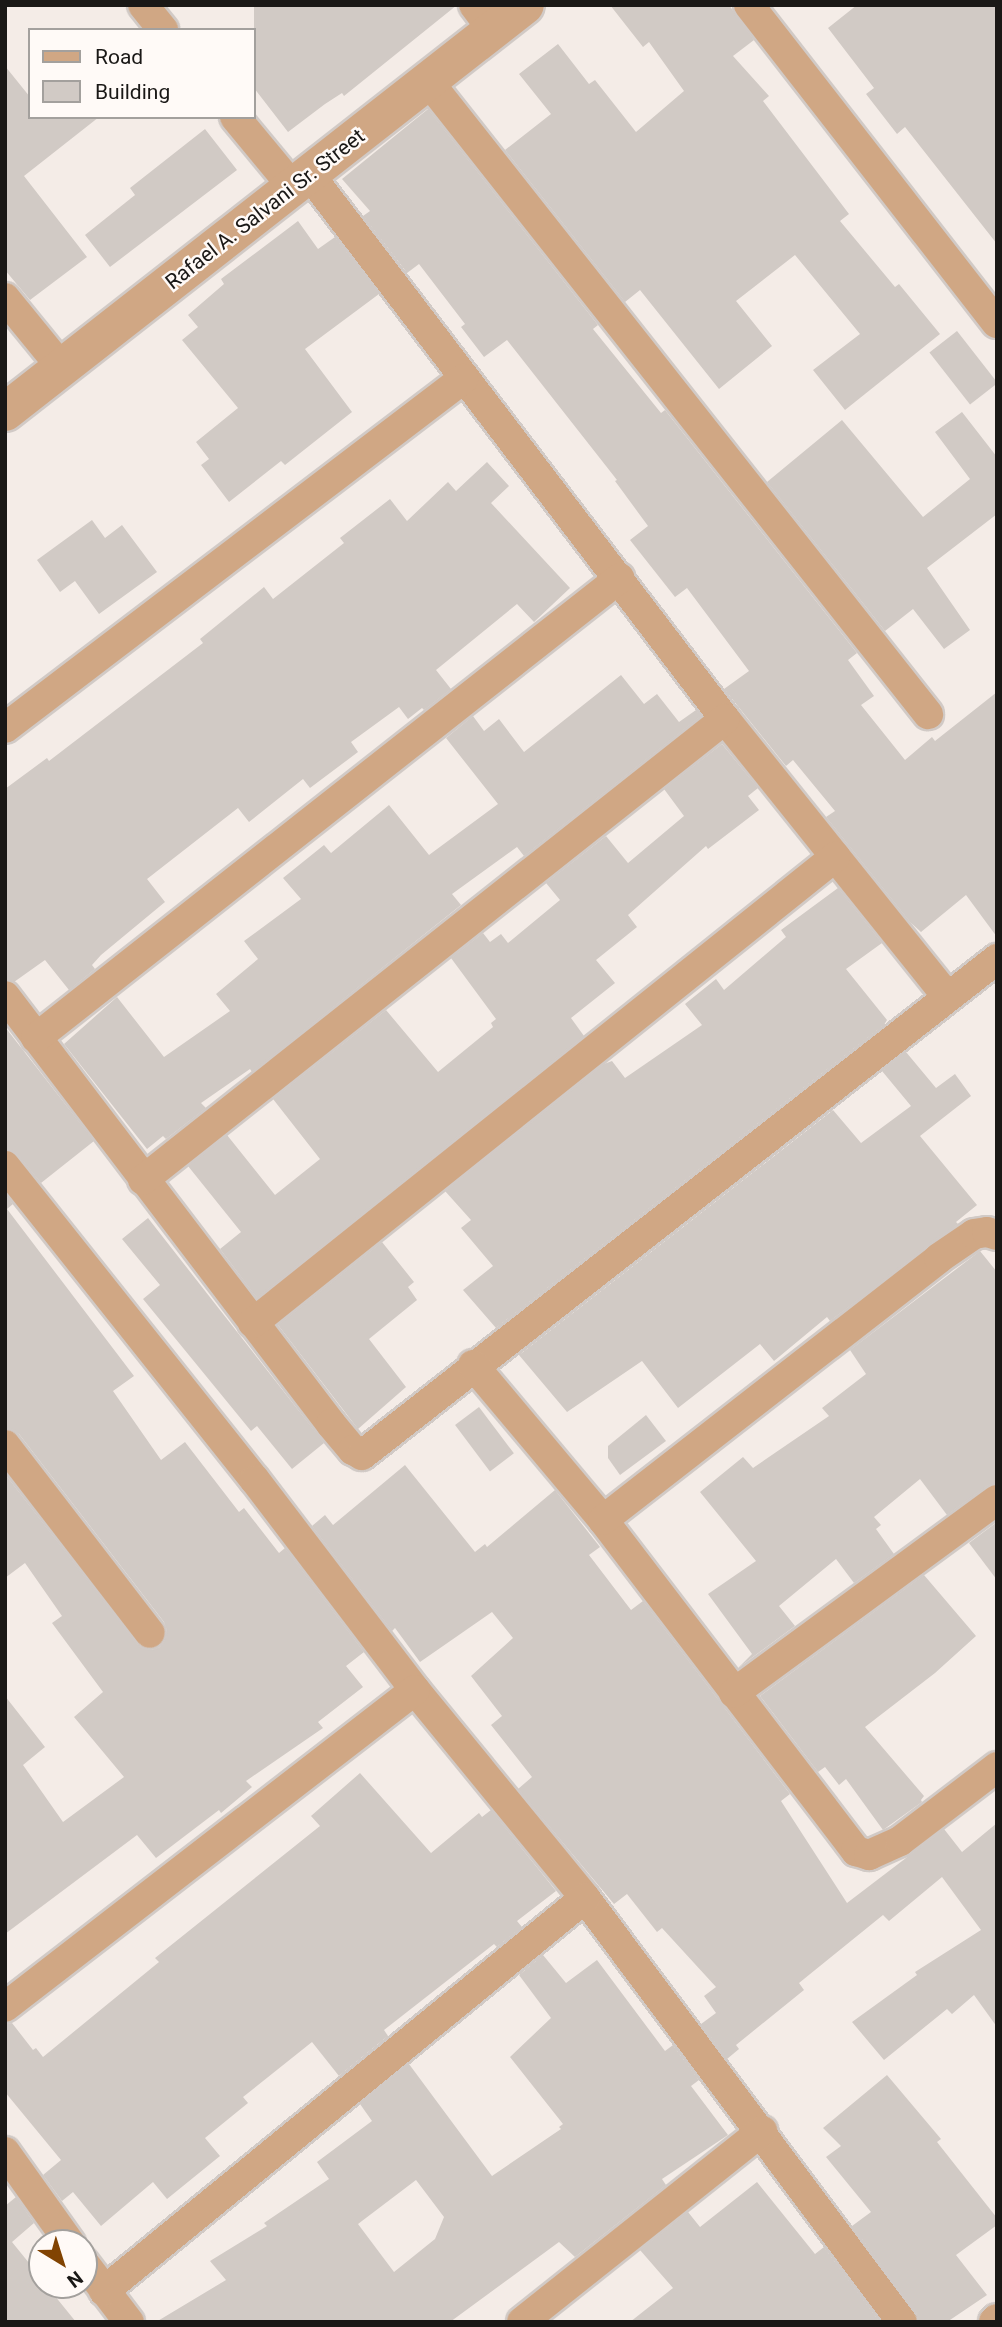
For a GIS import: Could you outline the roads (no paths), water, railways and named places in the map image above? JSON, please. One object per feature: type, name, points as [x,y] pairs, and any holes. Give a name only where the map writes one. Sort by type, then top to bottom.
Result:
[{"type":"street","points":[[143,5],[161,28]]},
{"type":"street","name":"Rafael A. Salvani Sr. Street","points":[[5,412],[428,81],[484,18],[525,5]]},
{"type":"street","points":[[749,5],[997,323]]},
{"type":"street","points":[[428,81],[928,714]]},
{"type":"street","points":[[237,119],[301,180],[463,379],[620,579],[725,719],[948,997]]},
{"type":"street","points":[[5,298],[62,368]]},
{"type":"street","points":[[5,728],[463,379]]},
{"type":"street","points":[[36,1038],[620,579]]},
{"type":"street","points":[[143,1180],[725,719]]},
{"type":"street","points":[[253,1323],[835,857]]},
{"type":"street","points":[[5,996],[253,1323],[353,1450],[362,1455],[473,1365],[997,959]]},
{"type":"street","points":[[5,1166],[256,1480],[415,1690],[585,1898],[762,2131],[902,2322]]},
{"type":"street","points":[[603,1520],[939,1258],[975,1234],[987,1232],[997,1235]]},
{"type":"street","points":[[473,1365],[603,1520],[856,1852],[869,1855],[900,1841],[997,1767]]},
{"type":"street","points":[[5,1446],[150,1633]]},
{"type":"street","points":[[734,1693],[997,1500]]},
{"type":"street","points":[[5,2007],[415,1690]]},
{"type":"street","points":[[104,2291],[585,1898]]},
{"type":"street","points":[[522,2322],[762,2131]]},
{"type":"street","points":[[5,2152],[60,2229]]},
{"type":"street","points":[[98,2283],[128,2322]]}]
